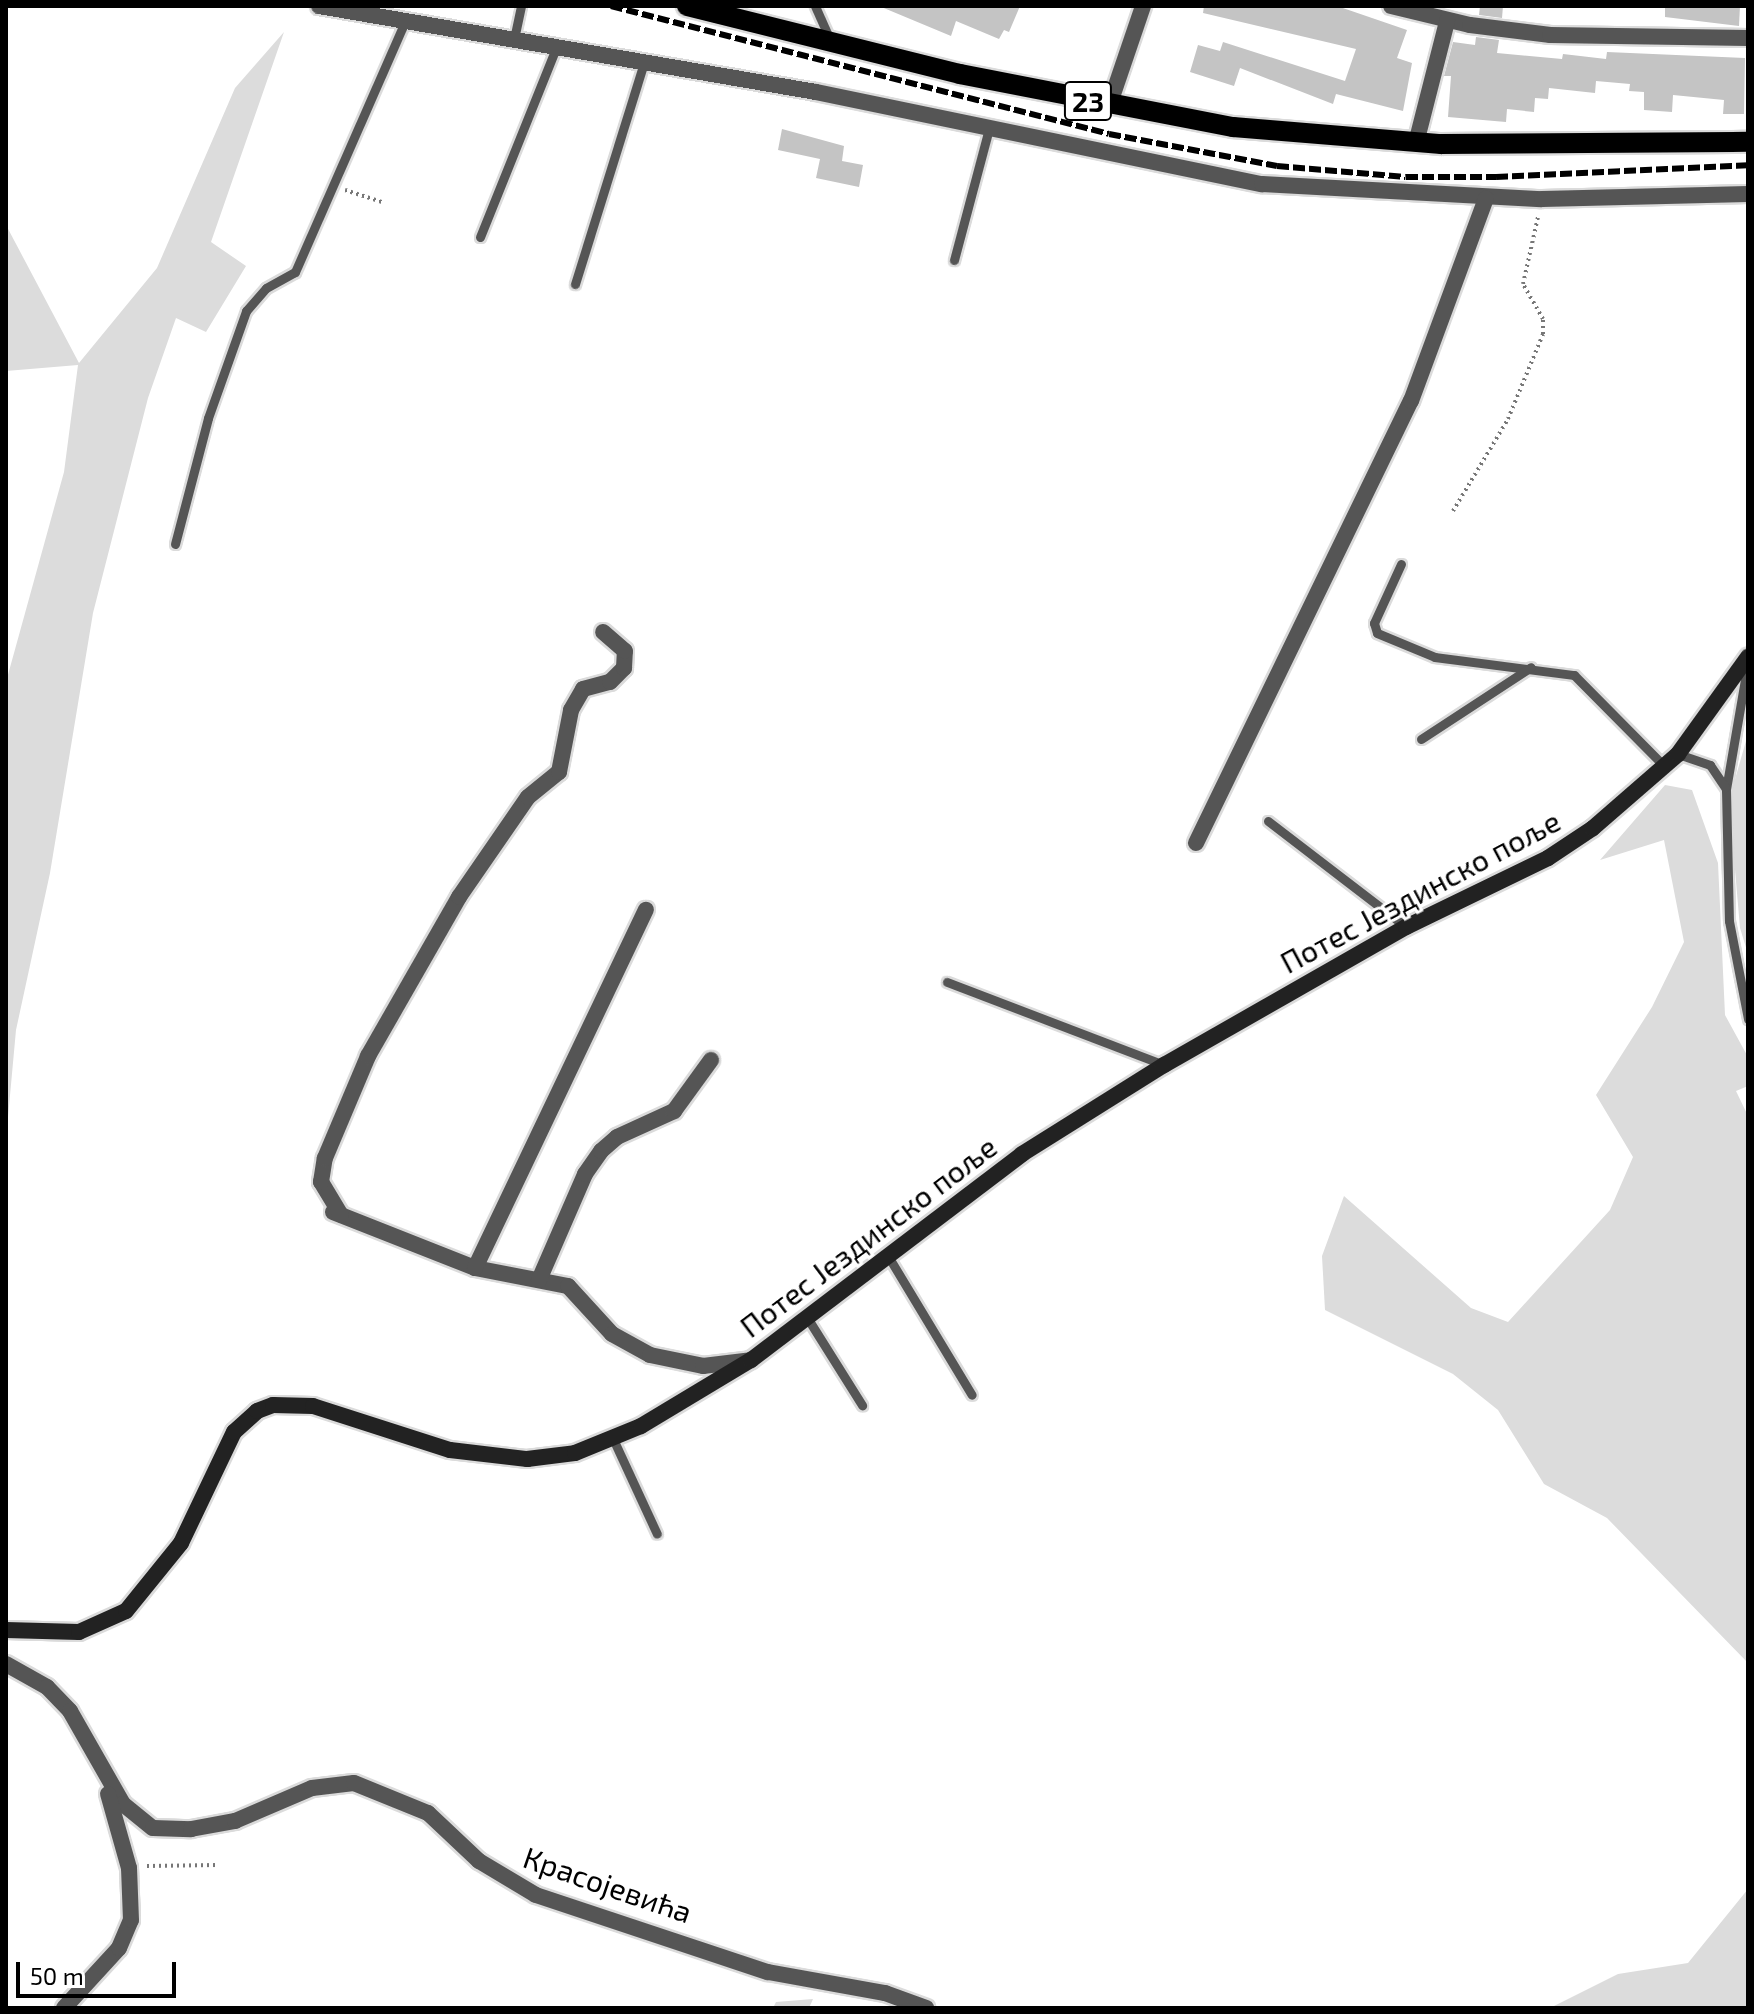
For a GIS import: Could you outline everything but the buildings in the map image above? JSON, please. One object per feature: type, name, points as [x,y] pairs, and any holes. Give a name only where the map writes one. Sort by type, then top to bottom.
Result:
[{"type":"main road","name":"23","points":[[687,6],[1109,106],[1233,127],[1416,143],[1748,142]]},
{"type":"main road","name":"Потес Јездинско поље","points":[[6,1630],[79,1632],[126,1611],[181,1543],[234,1432],[257,1411],[273,1405],[313,1406],[438,1447],[493,1456],[556,1458],[614,1441],[751,1360],[1022,1154],[1164,1065],[1406,927],[1548,858],[1666,768],[1748,659]]},
{"type":"street","points":[[319,6],[645,60],[1262,184],[1486,198],[1748,194]]},
{"type":"street","points":[[1109,106],[1143,6]]},
{"type":"street","points":[[1391,6],[1447,21],[1550,35],[1748,38]]},
{"type":"street","points":[[1416,143],[1447,21]]},
{"type":"street","points":[[1196,843],[1411,401],[1486,198]]},
{"type":"street","points":[[341,1215],[321,1182],[325,1158],[368,1056],[459,897],[528,797],[559,772],[571,710],[583,689],[610,682],[624,668],[625,651],[603,632]]},
{"type":"street","points":[[475,1268],[646,910]]},
{"type":"street","points":[[539,1280],[585,1174],[601,1151],[617,1137],[674,1111],[711,1060]]},
{"type":"street","points":[[320,1207],[475,1268],[568,1286],[612,1334],[650,1355],[703,1366],[751,1360]]},
{"type":"street","points":[[6,1664],[47,1687],[70,1711],[94,1759],[129,1868],[128,1930],[102,1971],[64,2008]]},
{"type":"street","name":"Красојевића","points":[[94,1759],[136,1818],[169,1830],[235,1821],[312,1788],[354,1783],[428,1813],[479,1861],[536,1895],[640,1925],[768,1972],[885,1993],[926,2008]]},
{"type":"lane","points":[[514,39],[521,6]]},
{"type":"lane","points":[[815,6],[831,42]]},
{"type":"lane","points":[[175,544],[208,418],[246,311],[266,288],[295,272],[335,187],[405,21]]},
{"type":"lane","points":[[480,237],[557,45]]},
{"type":"lane","points":[[575,284],[645,60]]},
{"type":"lane","points":[[954,260],[989,128]]},
{"type":"lane","points":[[1401,564],[1374,623],[1377,633],[1435,657],[1531,667],[1574,675],[1666,768]]},
{"type":"lane","points":[[1748,659],[1726,790],[1729,921],[1748,1019]]},
{"type":"lane","points":[[1421,739],[1531,667]]},
{"type":"lane","points":[[1678,754],[1710,765],[1726,790]]},
{"type":"lane","points":[[1268,821],[1406,927]]},
{"type":"lane","points":[[947,982],[1164,1065]]},
{"type":"lane","points":[[888,1256],[972,1395]]},
{"type":"lane","points":[[808,1319],[862,1405]]},
{"type":"lane","points":[[614,1441],[657,1534]]},
{"type":"path","points":[[335,187],[383,202]]},
{"type":"path","points":[[1453,511],[1508,419],[1543,334],[1543,319],[1523,284],[1542,199]]},
{"type":"path","points":[[129,1868],[182,1861],[217,1865]]},
{"type":"shaded area","points":[[284,32],[211,242],[246,266],[206,332],[176,318],[148,398],[93,613],[50,873],[16,1030],[6,1139],[6,682],[64,472],[78,365],[6,371],[6,225],[79,363],[157,268],[235,88]]},
{"type":"shaded area","points":[[1748,734],[1748,954],[1740,928],[1729,800]]},
{"type":"shaded area","points":[[1665,785],[1692,790],[1718,863],[1725,1015],[1748,1057],[1748,1086],[1736,1091],[1748,1116],[1748,1663],[1607,1518],[1544,1484],[1498,1410],[1453,1374],[1325,1310],[1322,1256],[1344,1196],[1471,1308],[1508,1322],[1610,1210],[1633,1157],[1596,1095],[1652,1007],[1684,942],[1664,840],[1600,860]]},
{"type":"shaded area","points":[[1748,1889],[1748,2008],[1550,2008],[1618,1974],[1688,1963]]},
{"type":"shaded area","points":[[813,1999],[809,2008],[773,2008],[776,2002]]},
{"type":"railway","points":[[611,6],[1109,134],[1277,166],[1406,177],[1496,177],[1748,165]]}]
